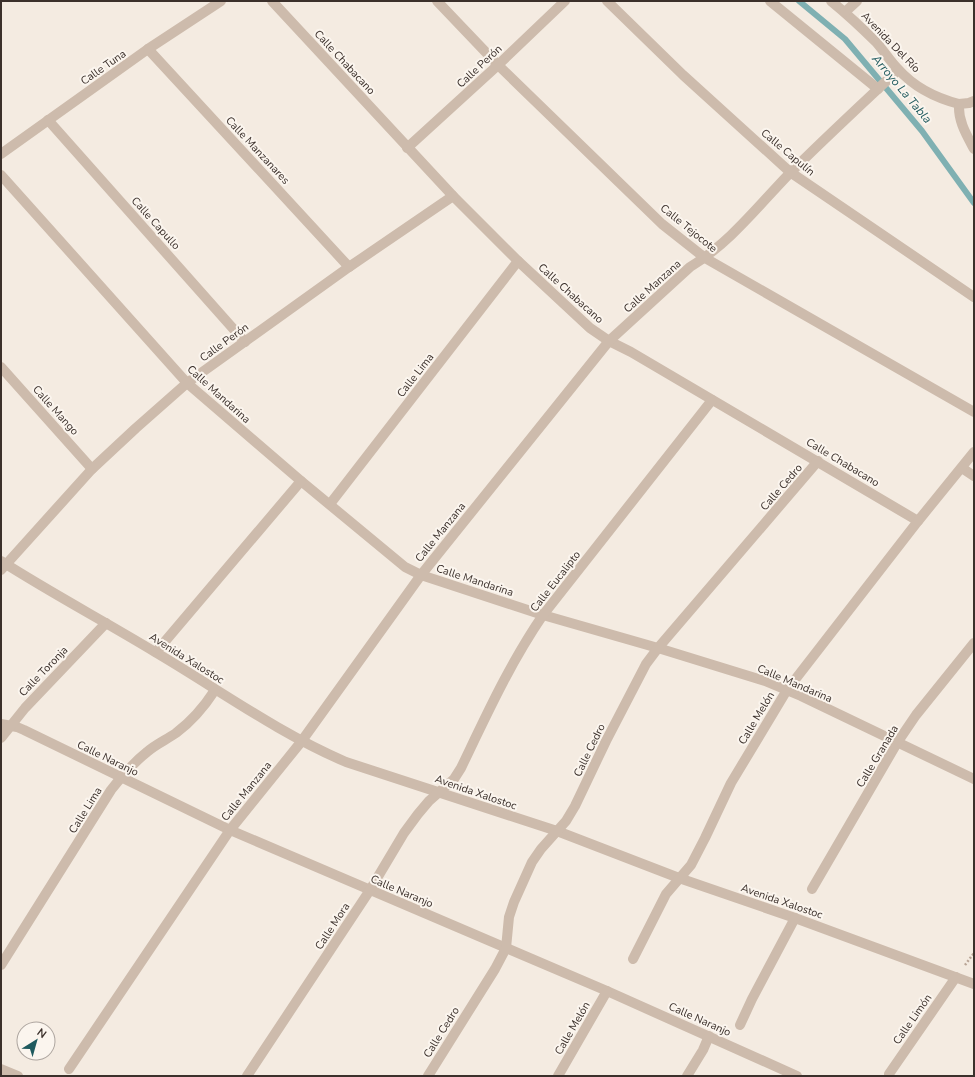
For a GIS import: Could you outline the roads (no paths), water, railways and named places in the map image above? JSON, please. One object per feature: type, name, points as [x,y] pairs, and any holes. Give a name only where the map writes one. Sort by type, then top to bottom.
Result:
[{"type":"street","name":"Calle Tuna","points":[[1,154],[148,49],[221,1]]},
{"type":"street","name":"Calle Chabacano","points":[[272,1],[453,196],[518,261],[590,328],[609,341],[631,352],[918,521]]},
{"type":"street","name":"Calle Tejocote","points":[[437,1],[498,65],[662,224],[705,258],[974,412]]},
{"type":"street","name":"Calle Perón","points":[[407,148],[566,1]]},
{"type":"street","name":"Calle Capulín","points":[[607,1],[684,75],[790,172],[974,297]]},
{"type":"street","points":[[770,1],[880,88]]},
{"type":"street","name":"Avenida Del Río","points":[[831,1],[877,43],[896,72],[945,100],[959,104]]},
{"type":"street","points":[[844,12],[857,1]]},
{"type":"street","name":"Calle Manzanares","points":[[148,49],[349,267]]},
{"type":"street","name":"Calle Manzana","points":[[69,1069],[230,830],[301,742],[421,575],[609,341],[690,267],[723,244],[790,172],[896,72]]},
{"type":"street","points":[[974,101],[959,104],[958,113],[965,134],[974,149]]},
{"type":"street","name":"Calle Capullo","points":[[48,120],[245,342]]},
{"type":"street","name":"Calle Mandarina","points":[[1,175],[187,383],[301,481],[405,566],[421,575],[543,615],[766,681],[974,779]]},
{"type":"street","name":"Calle Perón","points":[[3,565],[92,469],[187,383],[349,267],[453,196]]},
{"type":"street","name":"Calle Lima","points":[[330,504],[518,261]]},
{"type":"street","name":"Calle Mango","points":[[1,367],[92,469]]},
{"type":"street","name":"Calle Eucalipto","points":[[440,792],[454,779],[461,768],[501,685],[528,637],[543,615],[712,400]]},
{"type":"street","name":"Calle Melón","points":[[633,959],[666,894],[691,865],[731,783],[787,690],[918,521],[974,452]]},
{"type":"street","name":"Calle Cedro","points":[[428,1076],[506,948],[509,917],[532,862],[540,849],[566,821],[575,806],[609,734],[646,664],[818,461]]},
{"type":"street","points":[[962,468],[974,476]]},
{"type":"street","points":[[156,652],[301,481]]},
{"type":"street","name":"Avenida Xalostoc","points":[[3,565],[156,652],[301,742],[346,762],[557,832],[679,878],[795,918],[974,984]]},
{"type":"street","name":"Calle Toronja","points":[[1,738],[5,725],[25,708],[106,623]]},
{"type":"street","name":"Calle Granada","points":[[812,889],[897,743],[916,715],[974,643]]},
{"type":"street","name":"Calle Lima","points":[[1,965],[120,778],[148,750],[176,733],[195,716],[204,707],[215,690]]},
{"type":"street","name":"Calle Naranjo","points":[[5,725],[24,730],[120,778],[230,830],[607,991],[797,1076]]},
{"type":"street","name":"Calle Mora","points":[[247,1076],[370,890],[404,832],[429,801],[440,792]]},
{"type":"street","points":[[740,1025],[795,918]]},
{"type":"street","name":"Calle Limón","points":[[889,1074],[956,977]]},
{"type":"street","name":"Calle Melón","points":[[558,1076],[607,991]]},
{"type":"street","points":[[687,1076],[703,1050],[709,1036]]},
{"type":"street","points":[[1,1069],[18,1076]]},
{"type":"waterway","name":"Arroyo La Tabla","points":[[799,1],[845,39],[922,131],[974,203]]}]
